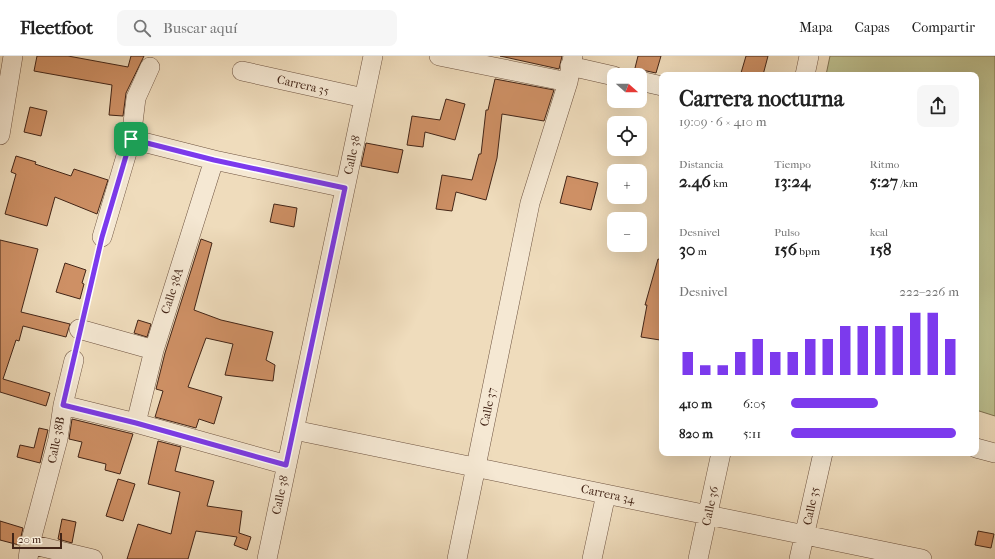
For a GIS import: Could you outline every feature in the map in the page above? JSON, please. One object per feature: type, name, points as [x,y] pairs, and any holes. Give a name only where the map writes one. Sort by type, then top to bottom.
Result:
[{"type":"street","points":[[0,135],[14,56]]},
{"type":"street","name":"Calle 38","points":[[267,559],[373,56]]},
{"type":"street","points":[[438,56],[570,68],[607,75]]},
{"type":"street","points":[[806,72],[809,56]]},
{"type":"street","points":[[102,237],[131,139],[136,98],[150,67]]},
{"type":"street","name":"Calle 37","points":[[457,559],[530,203],[570,68]]},
{"type":"street","name":"Carrera 35","points":[[242,71],[364,98]]},
{"type":"street","points":[[647,83],[659,85]]},
{"type":"street","points":[[131,139],[214,160],[345,188]]},
{"type":"street","name":"Calle 38A","points":[[136,423],[154,350],[214,160]]},
{"type":"street","points":[[80,329],[154,350]]},
{"type":"street","name":"Calle 38B","points":[[29,551],[58,439],[63,405],[74,360]]},
{"type":"street","points":[[63,405],[136,423],[286,465]]},
{"type":"street","name":"Carrera 34","points":[[294,430],[922,559]]},
{"type":"street","points":[[979,449],[995,452]]},
{"type":"street","name":"Calle 36","points":[[698,559],[720,456]]},
{"type":"street","name":"Calle 35","points":[[799,559],[822,456]]},
{"type":"street","points":[[592,559],[606,494]]},
{"type":"street","points":[[29,551],[92,559]]},
{"type":"path","points":[[80,329],[102,237]]},
{"type":"green space","points":[[830,56],[995,56],[995,416],[979,411],[979,72],[827,72]]},
{"type":"building","points":[[37,56],[68,56],[128,67],[131,56],[144,56],[126,93],[123,116],[109,115],[112,85],[34,71]]},
{"type":"building","points":[[500,56],[562,56],[559,69]]},
{"type":"building","points":[[638,56],[661,56],[656,73],[647,71],[647,68],[635,68]]},
{"type":"building","points":[[746,56],[768,56],[764,72],[741,72]]},
{"type":"building","points":[[495,79],[554,90],[544,121],[502,114],[497,158],[486,200],[456,192],[452,211],[436,209],[442,175],[472,180],[479,154],[481,154],[486,110],[488,110]]},
{"type":"building","points":[[446,99],[465,104],[455,140],[425,132],[423,147],[407,145],[412,116],[440,120]]},
{"type":"building","points":[[30,107],[47,111],[41,136],[24,132]]},
{"type":"building","points":[[366,143],[403,150],[398,173],[361,166]]},
{"type":"building","points":[[16,156],[71,176],[74,169],[108,180],[97,214],[55,197],[47,226],[5,214],[16,174],[11,172]]},
{"type":"building","points":[[567,176],[598,183],[591,210],[560,203]]},
{"type":"building","points":[[274,204],[297,208],[294,227],[270,222]]},
{"type":"building","points":[[201,239],[212,243],[194,310],[221,320],[273,332],[266,360],[275,365],[273,381],[225,375],[233,344],[206,338],[188,387],[222,397],[214,424],[199,419],[196,428],[155,417],[163,391],[156,389],[165,353]]},
{"type":"building","points":[[0,240],[38,249],[21,312],[70,324],[66,337],[23,326],[19,341],[16,340],[3,379],[50,393],[46,406],[0,392]]},
{"type":"building","points":[[659,259],[659,340],[641,337],[647,305],[645,305]]},
{"type":"building","points":[[65,263],[86,270],[82,283],[84,284],[80,299],[56,292]]},
{"type":"building","points":[[138,320],[151,324],[147,337],[134,333]]},
{"type":"building","points":[[72,419],[133,434],[120,474],[105,470],[106,464],[78,457],[82,442],[69,439]]},
{"type":"building","points":[[39,428],[48,430],[40,463],[17,457],[20,445],[34,448]]},
{"type":"building","points":[[158,441],[181,447],[175,471],[214,481],[207,506],[242,511],[239,533],[251,537],[247,550],[234,545],[237,537],[196,531],[188,559],[127,559],[138,524],[171,534],[180,492],[148,484]]},
{"type":"building","points":[[118,479],[135,484],[123,521],[106,516]]},
{"type":"building","points":[[62,519],[76,522],[72,543],[58,539]]},
{"type":"building","points":[[0,521],[23,528],[19,545],[0,540]]},
{"type":"building","points":[[978,531],[994,534],[991,548],[975,545]]},
{"type":"route","points":[[131,139],[214,160],[345,188],[286,465],[136,423],[63,405],[102,237],[131,139]]}]
